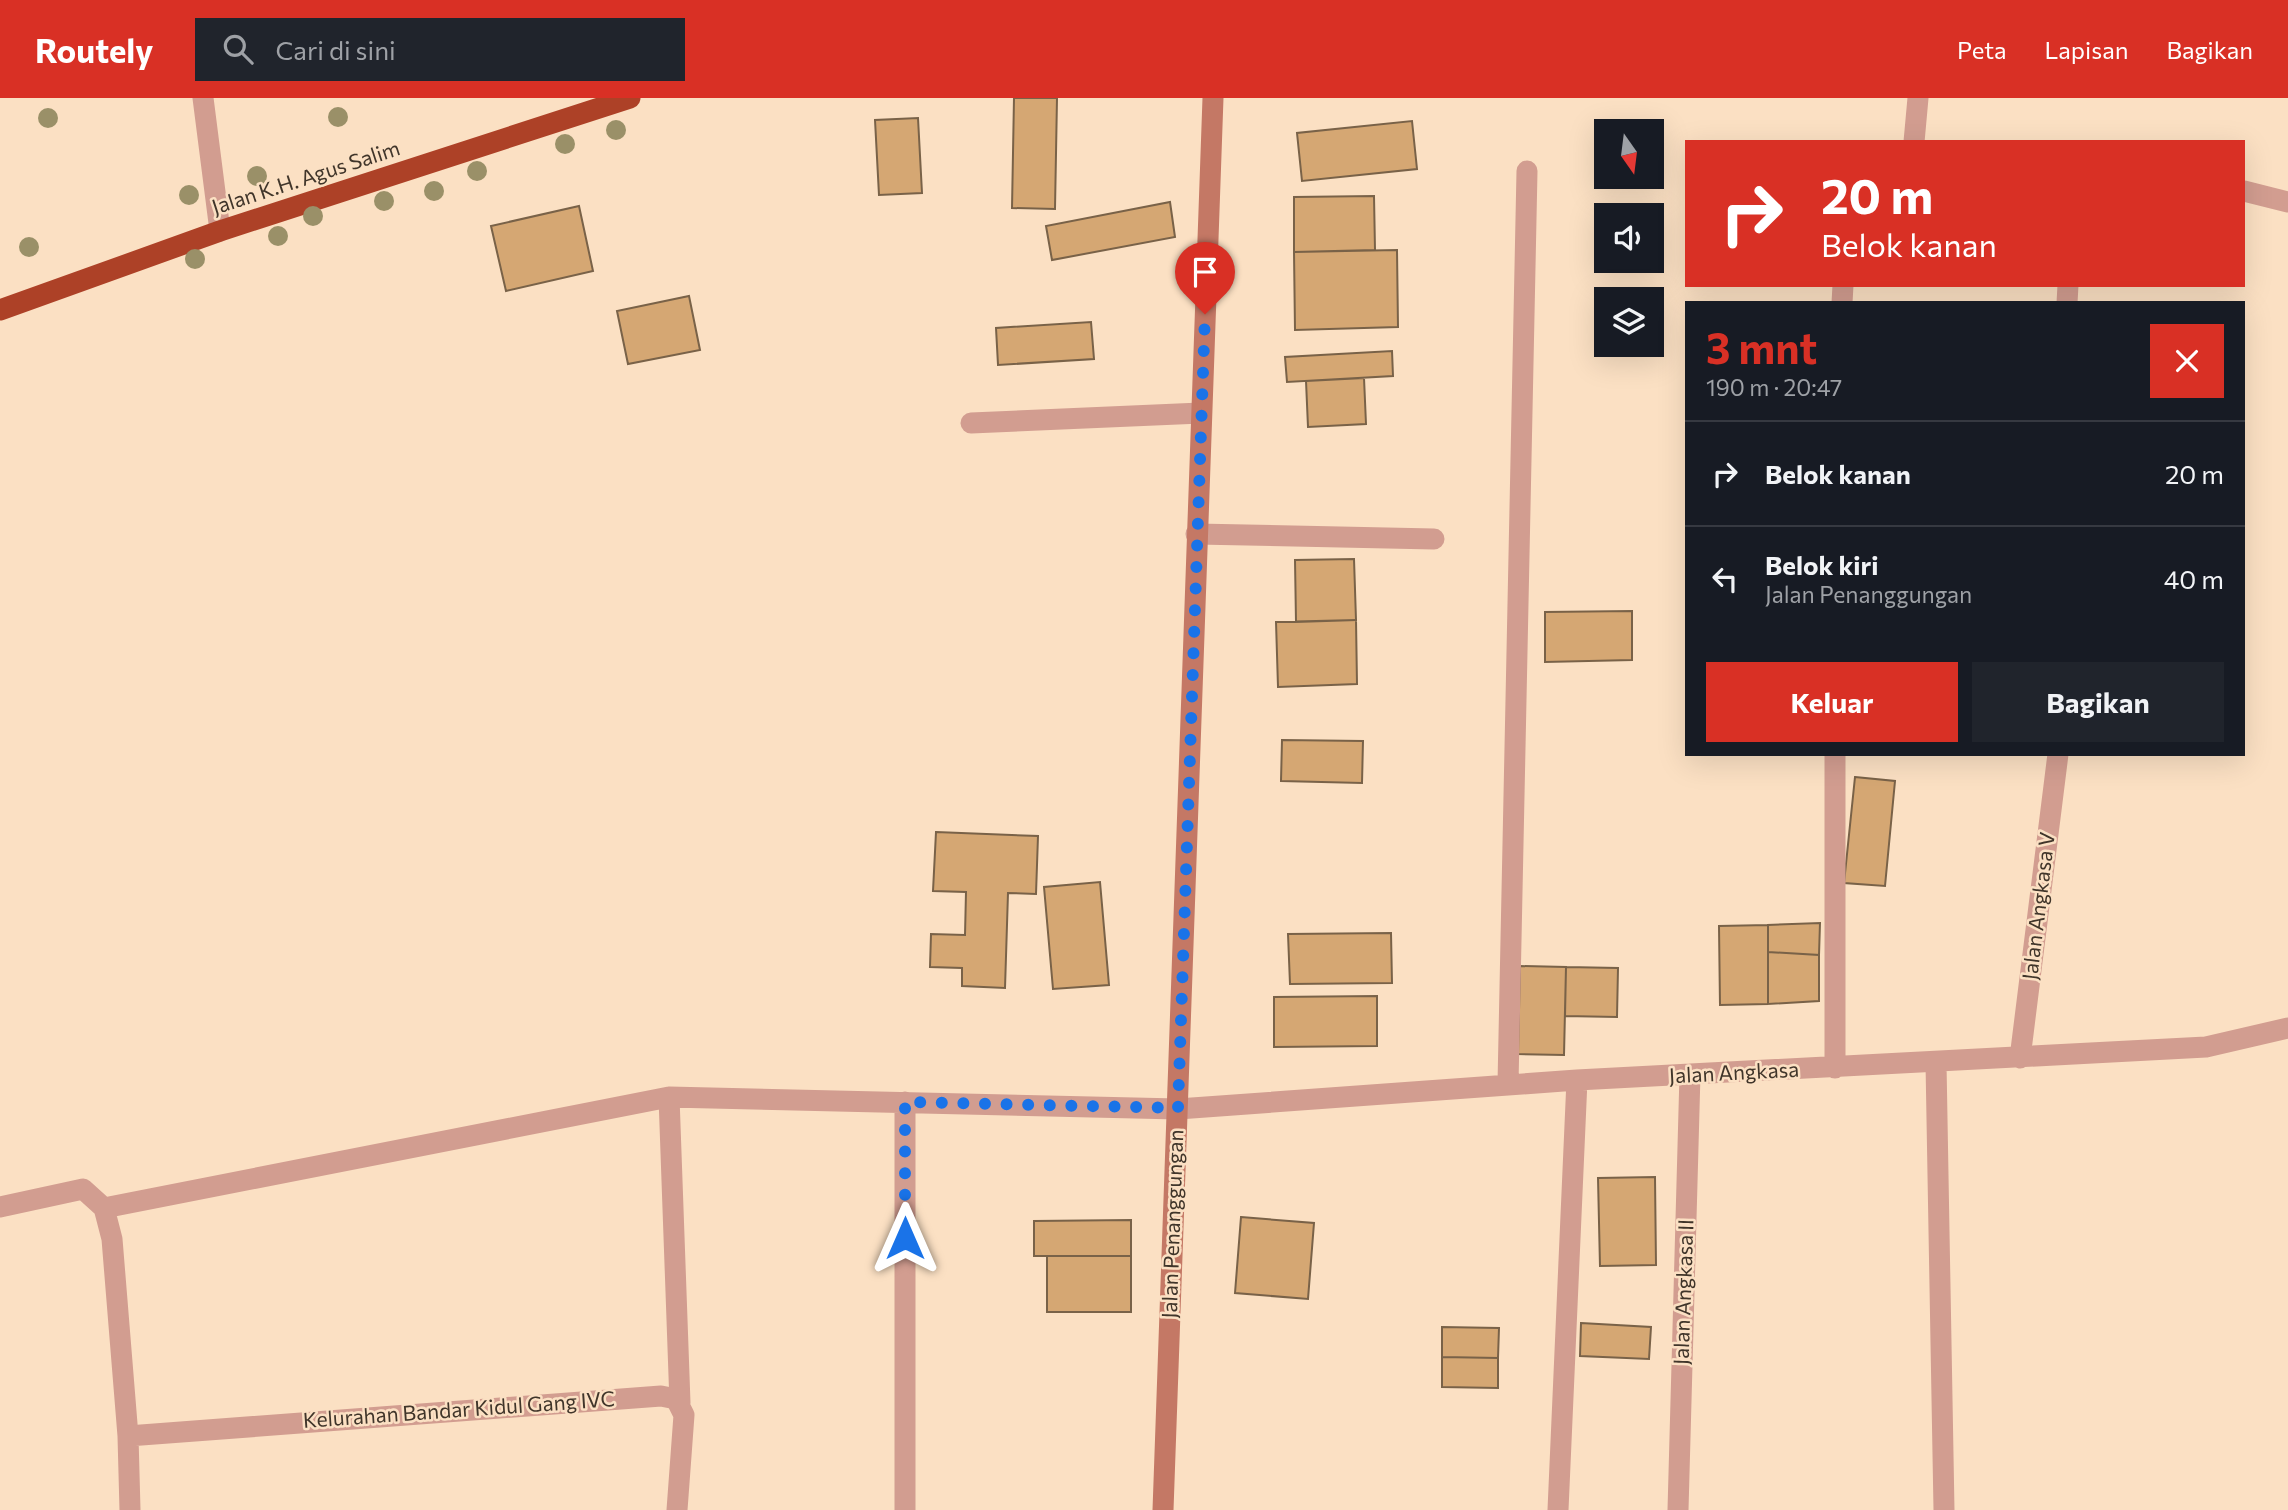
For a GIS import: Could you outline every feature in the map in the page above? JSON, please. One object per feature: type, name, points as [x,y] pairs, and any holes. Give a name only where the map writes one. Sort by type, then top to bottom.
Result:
[{"type":"highway","name":"Jalan K.H. Agus Salim","points":[[0,310],[220,231],[630,98]]},
{"type":"main road","name":"Jalan Penanggungan","points":[[1163,1510],[1213,98]]},
{"type":"street","points":[[203,98],[220,231]]},
{"type":"street","points":[[1914,140],[1919,98]]},
{"type":"street","points":[[1508,1084],[1527,171]]},
{"type":"street","points":[[2245,191],[2288,202]]},
{"type":"street","points":[[971,423],[1201,413]]},
{"type":"street","points":[[1196,534],[1434,539]]},
{"type":"street","points":[[1835,756],[1835,1068]]},
{"type":"street","name":"Jalan Angkasa V","points":[[2020,1058],[2058,756]]},
{"type":"street","name":"Jalan Angkasa","points":[[104,1208],[669,1097],[1178,1108],[1508,1084],[2206,1047],[2288,1028]]},
{"type":"street","points":[[1936,1063],[1944,1510]]},
{"type":"street","name":"Jalan Angkasa II","points":[[1678,1510],[1690,1074]]},
{"type":"street","points":[[1558,1510],[1577,1080]]},
{"type":"street","points":[[669,1097],[680,1403],[684,1415],[677,1510]]},
{"type":"street","points":[[905,1102],[905,1510]]},
{"type":"street","points":[[0,1207],[77,1189],[90,1193],[104,1208],[112,1240],[128,1436],[130,1510]]},
{"type":"street","name":"Kelurahan Bandar Kidul Gang IVC","points":[[128,1436],[634,1396],[661,1396],[676,1399],[680,1403]]},
{"type":"building","points":[[1014,98],[1057,98],[1055,209],[1012,208]]},
{"type":"building","points":[[918,118],[922,193],[879,195],[875,120]]},
{"type":"building","points":[[1412,121],[1417,169],[1302,181],[1297,133]]},
{"type":"building","points":[[1374,196],[1375,250],[1294,252],[1294,197]]},
{"type":"building","points":[[1170,202],[1175,237],[1052,260],[1046,226]]},
{"type":"building","points":[[579,206],[593,271],[506,291],[491,226]]},
{"type":"building","points":[[1397,250],[1398,327],[1295,330],[1294,252]]},
{"type":"building","points":[[689,296],[700,350],[628,364],[617,311]]},
{"type":"building","points":[[1091,322],[1094,359],[998,365],[996,328]]},
{"type":"building","points":[[1392,351],[1393,376],[1287,382],[1285,357]]},
{"type":"building","points":[[1364,378],[1366,424],[1308,427],[1306,381]]},
{"type":"building","points":[[1354,559],[1356,620],[1296,622],[1295,560]]},
{"type":"building","points":[[1632,611],[1632,660],[1545,662],[1545,612]]},
{"type":"building","points":[[1356,620],[1357,684],[1278,687],[1276,622]]},
{"type":"building","points":[[1282,740],[1363,741],[1362,783],[1281,781]]},
{"type":"building","points":[[1855,777],[1895,781],[1885,886],[1844,883]]},
{"type":"building","points":[[936,832],[1038,836],[1036,894],[1008,893],[1005,988],[962,986],[962,968],[930,967],[931,934],[965,935],[966,892],[933,891]]},
{"type":"building","points":[[1100,882],[1109,985],[1053,989],[1044,887]]},
{"type":"building","points":[[1820,923],[1819,955],[1768,952],[1768,925]]},
{"type":"building","points":[[1768,925],[1768,1004],[1720,1005],[1719,926]]},
{"type":"building","points":[[1391,933],[1392,983],[1290,984],[1288,934]]},
{"type":"building","points":[[1768,952],[1819,955],[1819,1001],[1768,1004]]},
{"type":"building","points":[[1520,966],[1566,967],[1564,1055],[1518,1054]]},
{"type":"building","points":[[1566,967],[1618,968],[1617,1017],[1565,1016]]},
{"type":"building","points":[[1377,996],[1377,1046],[1274,1047],[1274,997]]},
{"type":"building","points":[[1655,1177],[1656,1265],[1600,1266],[1598,1178]]},
{"type":"building","points":[[1241,1217],[1314,1223],[1308,1299],[1235,1293]]},
{"type":"building","points":[[1131,1220],[1131,1256],[1034,1256],[1034,1221]]},
{"type":"building","points":[[1047,1256],[1131,1256],[1131,1312],[1047,1312]]},
{"type":"building","points":[[1581,1323],[1651,1327],[1649,1359],[1580,1356]]},
{"type":"building","points":[[1442,1327],[1499,1328],[1498,1358],[1442,1357]]},
{"type":"building","points":[[1442,1357],[1498,1358],[1498,1388],[1442,1387]]},
{"type":"route","points":[[905,1238],[905,1102],[1178,1108],[1205,314]]}]
